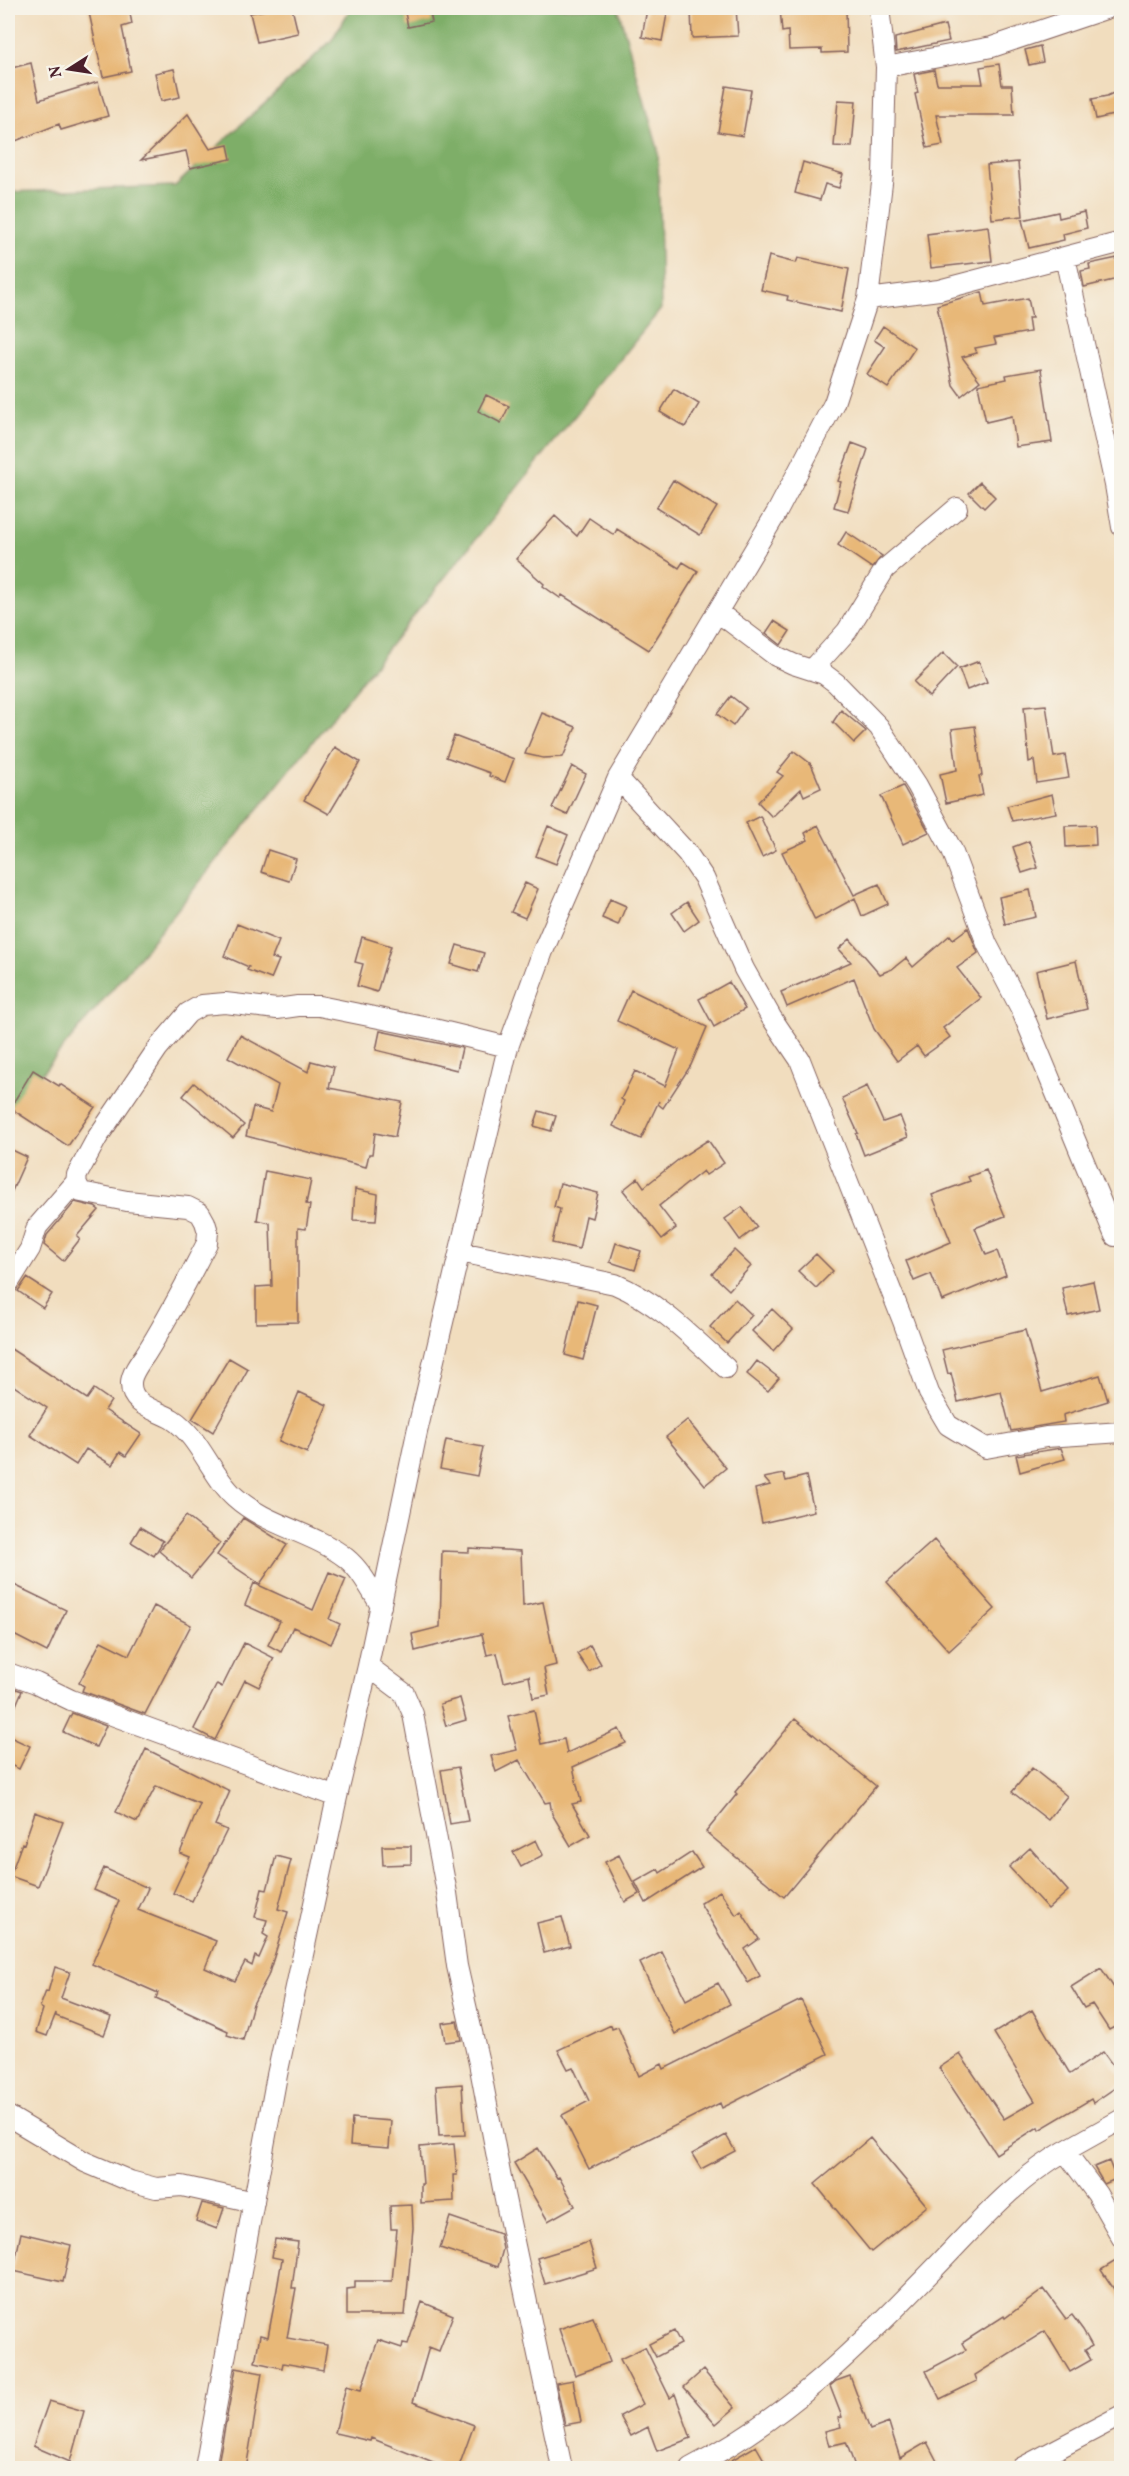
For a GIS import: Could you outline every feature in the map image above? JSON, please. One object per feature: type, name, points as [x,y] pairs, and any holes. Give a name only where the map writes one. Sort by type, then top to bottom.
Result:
[{"type":"street","points":[[205,2469],[277,2075],[337,1797],[368,1666],[417,1432],[508,1047],[543,951],[618,778],[719,613],[777,512],[834,403],[868,299],[883,174],[886,67],[879,8]]},
{"type":"street","points":[[886,67],[992,47],[1108,8]]},
{"type":"street","points":[[868,299],[939,290],[1122,242]]},
{"type":"street","points":[[1065,257],[1118,484],[1122,527]]},
{"type":"street","points":[[812,670],[847,631],[885,569],[957,507]]},
{"type":"street","points":[[719,613],[776,656],[824,674],[836,683],[879,727],[916,785],[945,837],[987,944],[1022,1009],[1114,1236]]},
{"type":"street","points":[[618,778],[687,853],[704,878],[744,969],[771,1017],[800,1060],[903,1321],[929,1394],[948,1425],[986,1448],[1046,1437],[1122,1432]]},
{"type":"street","points":[[8,1284],[30,1249],[37,1227],[76,1182],[77,1175],[97,1138],[158,1048],[188,1013],[202,1005],[225,1002],[277,1010],[297,1006],[319,1006],[434,1029],[508,1047]]},
{"type":"street","points":[[76,1182],[81,1192],[128,1201],[188,1207],[200,1213],[208,1232],[207,1243],[166,1323],[138,1366],[131,1382],[134,1396],[143,1405],[173,1420],[234,1497],[277,1524],[332,1549],[348,1559],[358,1570],[381,1606]]},
{"type":"street","points":[[460,1252],[615,1284],[634,1292],[680,1326],[726,1368]]},
{"type":"street","points":[[368,1666],[404,1693],[413,1714],[445,1883],[457,1966],[562,2469]]},
{"type":"street","points":[[8,1673],[92,1708],[337,1797]]},
{"type":"street","points":[[8,2116],[85,2162],[130,2181],[156,2188],[182,2186],[254,2202]]},
{"type":"street","points":[[690,2469],[787,2408],[850,2355],[992,2207],[1030,2173],[1122,2120]]},
{"type":"street","points":[[1065,2151],[1097,2194],[1122,2238]]},
{"type":"street","points":[[1021,2469],[1122,2415]]},
{"type":"green space","points":[[351,8],[618,8],[658,149],[661,309],[144,951],[8,1114],[8,192],[175,186],[331,41]]},
{"type":"building","points":[[88,8],[129,8],[132,24],[122,27],[131,71],[103,77]]},
{"type":"building","points":[[276,8],[292,8],[298,33],[257,42],[250,13]]},
{"type":"building","points":[[404,8],[429,8],[432,22],[408,27]]},
{"type":"building","points":[[691,8],[736,8],[738,36],[692,38]]},
{"type":"building","points":[[780,8],[846,8],[847,52],[822,53],[822,49],[789,50],[788,31],[782,32]]},
{"type":"building","points":[[647,9],[667,14],[662,41],[642,37]]},
{"type":"building","points":[[945,25],[949,41],[896,52],[895,38]]},
{"type":"building","points":[[1040,46],[1043,62],[1029,65],[1025,50]]},
{"type":"building","points":[[31,63],[39,100],[98,82],[108,116],[61,130],[59,124],[8,144],[8,69]]},
{"type":"building","points":[[999,64],[1002,85],[1012,85],[1014,115],[936,115],[943,145],[927,148],[915,94],[918,93],[914,74],[934,70],[937,84],[983,84],[980,67]]},
{"type":"building","points":[[174,69],[180,97],[161,101],[155,73]]},
{"type":"building","points":[[726,86],[751,90],[743,136],[718,132]]},
{"type":"building","points":[[1122,89],[1122,113],[1096,119],[1092,99],[1107,96]]},
{"type":"building","points":[[838,100],[856,101],[852,147],[834,146]]},
{"type":"building","points":[[188,114],[210,149],[228,145],[231,159],[190,168],[186,151],[141,160]]},
{"type":"building","points":[[803,162],[843,174],[839,188],[825,184],[820,200],[795,193]]},
{"type":"building","points":[[1018,162],[1023,216],[992,219],[987,165]]},
{"type":"building","points":[[1058,212],[1059,218],[1084,212],[1087,228],[1063,234],[1064,240],[1029,248],[1022,220]]},
{"type":"building","points":[[988,226],[992,261],[931,268],[927,234]]},
{"type":"building","points":[[769,256],[796,263],[798,258],[849,269],[841,312],[787,300],[788,296],[761,290]]},
{"type":"building","points":[[1122,257],[1122,278],[1084,287],[1081,271],[1090,269],[1089,264]]},
{"type":"building","points":[[982,292],[985,306],[1028,298],[1032,318],[1028,318],[1030,332],[994,338],[996,344],[975,348],[977,353],[962,357],[980,381],[961,396],[953,385],[937,305]]},
{"type":"building","points":[[883,326],[915,348],[888,388],[867,374],[885,347],[874,340]]},
{"type":"building","points":[[1041,369],[1052,442],[1016,447],[1012,416],[986,422],[978,385],[1007,379],[1006,375]]},
{"type":"building","points":[[674,389],[699,404],[685,427],[660,412]]},
{"type":"building","points":[[486,395],[509,406],[501,423],[478,411]]},
{"type":"building","points":[[852,443],[868,449],[848,511],[834,507],[841,482],[838,481]]},
{"type":"building","points":[[673,480],[717,507],[700,535],[656,508]]},
{"type":"building","points":[[980,482],[995,497],[984,508],[969,493]]},
{"type":"building","points":[[555,516],[577,536],[589,518],[614,535],[617,529],[679,568],[683,562],[698,571],[649,650],[562,595],[560,598],[543,586],[544,584],[516,559]]},
{"type":"building","points":[[846,532],[882,556],[872,568],[838,545]]},
{"type":"building","points":[[774,621],[790,631],[781,645],[766,633]]},
{"type":"building","points":[[943,653],[957,667],[929,697],[914,682]]},
{"type":"building","points":[[979,661],[987,682],[967,690],[959,669]]},
{"type":"building","points":[[731,696],[746,708],[733,726],[717,714]]},
{"type":"building","points":[[1046,705],[1054,757],[1065,755],[1069,778],[1037,783],[1034,760],[1029,762],[1024,707]]},
{"type":"building","points":[[841,710],[866,731],[854,743],[833,722]]},
{"type":"building","points":[[542,713],[576,727],[563,757],[543,758],[525,754]]},
{"type":"building","points":[[975,726],[983,795],[946,803],[940,774],[957,770],[952,729]]},
{"type":"building","points":[[454,736],[514,759],[505,782],[489,776],[490,773],[446,757]]},
{"type":"building","points":[[335,747],[360,762],[329,814],[304,800]]},
{"type":"building","points":[[794,751],[811,764],[821,788],[804,796],[801,789],[772,817],[758,802],[783,776],[777,772]]},
{"type":"building","points":[[572,766],[586,774],[567,815],[552,808]]},
{"type":"building","points":[[903,786],[929,832],[903,844],[881,796]]},
{"type":"building","points":[[1052,794],[1056,813],[1012,821],[1007,806]]},
{"type":"building","points":[[760,816],[776,850],[762,857],[746,823]]},
{"type":"building","points":[[818,825],[854,895],[879,884],[888,904],[862,916],[855,898],[815,920],[782,852],[808,840],[805,833]]},
{"type":"building","points":[[1095,825],[1096,845],[1066,847],[1065,826]]},
{"type":"building","points":[[548,826],[568,835],[556,864],[536,856]]},
{"type":"building","points":[[1029,841],[1038,868],[1022,873],[1013,847]]},
{"type":"building","points":[[268,850],[296,859],[289,881],[261,872]]},
{"type":"building","points":[[525,883],[538,889],[525,918],[511,912]]},
{"type":"building","points":[[1030,890],[1036,917],[1005,924],[999,897]]},
{"type":"building","points":[[610,899],[626,906],[618,925],[602,918]]},
{"type":"building","points":[[687,902],[699,920],[684,931],[672,913]]},
{"type":"building","points":[[237,924],[279,941],[272,958],[279,960],[271,979],[247,970],[249,967],[224,956]]},
{"type":"building","points":[[968,928],[978,953],[957,968],[981,998],[943,1028],[950,1037],[924,1056],[917,1046],[897,1061],[874,1029],[854,978],[787,1007],[781,992],[851,962],[839,949],[850,939],[880,974],[892,969],[906,958],[913,967],[950,935],[953,939]]},
{"type":"building","points":[[362,937],[391,946],[377,992],[357,986],[363,964],[355,962]]},
{"type":"building","points":[[457,945],[484,953],[478,972],[451,964]]},
{"type":"building","points":[[1076,961],[1087,1009],[1047,1019],[1036,971]]},
{"type":"building","points":[[729,982],[745,1009],[714,1027],[699,999]]},
{"type":"building","points":[[631,990],[707,1027],[691,1065],[663,1108],[658,1104],[659,1101],[641,1139],[613,1126],[624,1101],[621,1099],[635,1071],[665,1086],[679,1050],[617,1021]]},
{"type":"building","points":[[380,1031],[462,1048],[457,1070],[376,1050]]},
{"type":"building","points":[[240,1035],[308,1072],[311,1061],[334,1067],[329,1088],[402,1102],[395,1137],[375,1133],[372,1154],[369,1154],[366,1167],[246,1136],[253,1107],[271,1112],[278,1085],[228,1057]]},
{"type":"building","points":[[33,1070],[59,1086],[60,1084],[95,1107],[68,1146],[10,1108]]},
{"type":"building","points":[[194,1083],[244,1125],[233,1138],[183,1096]]},
{"type":"building","points":[[867,1086],[883,1122],[900,1116],[908,1137],[864,1155],[856,1134],[858,1133],[842,1098]]},
{"type":"building","points":[[539,1111],[556,1116],[551,1131],[534,1126]]},
{"type":"building","points":[[708,1140],[724,1163],[706,1175],[703,1171],[659,1206],[676,1228],[662,1239],[623,1190],[638,1178],[644,1187],[683,1156]]},
{"type":"building","points":[[8,1148],[27,1157],[8,1200]]},
{"type":"building","points":[[986,1170],[1005,1216],[975,1228],[986,1255],[997,1251],[1006,1275],[942,1301],[931,1274],[914,1281],[906,1261],[951,1242],[932,1195],[970,1181],[968,1177]]},
{"type":"building","points":[[265,1171],[311,1180],[306,1204],[310,1205],[306,1229],[298,1228],[298,1322],[256,1323],[256,1287],[272,1286],[270,1223],[257,1220]]},
{"type":"building","points":[[560,1183],[598,1193],[592,1218],[586,1216],[579,1249],[552,1243],[560,1209],[554,1207]]},
{"type":"building","points":[[355,1189],[378,1194],[376,1221],[353,1220]]},
{"type":"building","points":[[75,1202],[99,1210],[77,1236],[80,1239],[63,1261],[44,1245],[47,1235]]},
{"type":"building","points":[[742,1207],[757,1227],[740,1240],[725,1219]]},
{"type":"building","points":[[616,1243],[641,1251],[635,1270],[610,1262]]},
{"type":"building","points":[[734,1250],[751,1266],[729,1290],[712,1274]]},
{"type":"building","points":[[816,1254],[833,1271],[816,1288],[798,1271]]},
{"type":"building","points":[[27,1278],[52,1294],[43,1308],[18,1291]]},
{"type":"building","points":[[1093,1281],[1099,1309],[1068,1316],[1062,1288]]},
{"type":"building","points":[[735,1299],[752,1315],[727,1343],[710,1327]]},
{"type":"building","points":[[578,1300],[597,1305],[583,1360],[565,1355]]},
{"type":"building","points":[[772,1309],[793,1329],[773,1351],[752,1331]]},
{"type":"building","points":[[1025,1330],[1042,1392],[1100,1375],[1108,1401],[1063,1415],[1064,1422],[1011,1431],[1001,1392],[958,1402],[951,1373],[948,1374],[942,1350]]},
{"type":"building","points":[[8,1347],[87,1399],[94,1389],[111,1401],[105,1410],[141,1434],[126,1456],[120,1452],[112,1465],[86,1449],[76,1465],[30,1435],[47,1408],[8,1382]]},
{"type":"building","points":[[229,1358],[248,1369],[213,1432],[192,1419]]},
{"type":"building","points":[[757,1361],[779,1378],[768,1391],[747,1374]]},
{"type":"building","points":[[299,1392],[327,1405],[307,1453],[279,1441]]},
{"type":"building","points":[[687,1420],[726,1468],[705,1485],[666,1437]]},
{"type":"building","points":[[446,1440],[483,1447],[477,1476],[440,1469]]},
{"type":"building","points":[[1061,1448],[1065,1459],[1020,1472],[1016,1455]]},
{"type":"building","points":[[784,1474],[786,1481],[806,1476],[814,1511],[762,1523],[755,1489],[770,1485],[764,1478]]},
{"type":"building","points":[[186,1516],[220,1543],[191,1578],[159,1551]]},
{"type":"building","points":[[243,1518],[287,1545],[260,1584],[217,1555]]},
{"type":"building","points":[[140,1527],[163,1541],[154,1556],[131,1542]]},
{"type":"building","points":[[934,1540],[995,1609],[949,1651],[887,1582]]},
{"type":"building","points":[[469,1548],[521,1551],[523,1606],[543,1602],[556,1665],[544,1668],[549,1695],[533,1698],[529,1676],[504,1682],[497,1653],[487,1655],[482,1634],[415,1651],[412,1634],[440,1627],[442,1551],[469,1552]]},
{"type":"building","points":[[329,1572],[346,1579],[329,1619],[340,1624],[331,1644],[293,1627],[281,1652],[268,1645],[280,1621],[245,1605],[254,1583],[313,1610]]},
{"type":"building","points":[[8,1582],[66,1610],[47,1652],[8,1632]]},
{"type":"building","points":[[154,1606],[191,1625],[145,1714],[82,1691],[84,1686],[79,1683],[101,1641],[129,1655]]},
{"type":"building","points":[[244,1643],[274,1658],[259,1687],[245,1680],[215,1740],[194,1729],[217,1684],[222,1687]]},
{"type":"building","points":[[590,1645],[601,1664],[589,1672],[577,1654]]},
{"type":"building","points":[[8,1686],[22,1691],[8,1724]]},
{"type":"building","points":[[460,1698],[466,1720],[446,1726],[440,1704]]},
{"type":"building","points":[[534,1710],[541,1744],[564,1739],[567,1753],[619,1729],[626,1743],[573,1767],[581,1802],[572,1804],[590,1835],[571,1846],[552,1814],[550,1802],[545,1803],[519,1760],[496,1772],[491,1756],[517,1750],[508,1716]]},
{"type":"building","points":[[72,1713],[106,1726],[96,1747],[63,1732]]},
{"type":"building","points":[[795,1719],[876,1786],[784,1897],[706,1832],[737,1794],[735,1792]]},
{"type":"building","points":[[8,1736],[30,1746],[19,1769],[8,1764]]},
{"type":"building","points":[[146,1749],[230,1791],[215,1825],[227,1830],[192,1901],[173,1893],[190,1857],[180,1853],[200,1804],[156,1786],[137,1822],[116,1812]]},
{"type":"building","points":[[458,1767],[468,1821],[450,1824],[441,1770]]},
{"type":"building","points":[[1032,1768],[1067,1796],[1048,1820],[1012,1792]]},
{"type":"building","points":[[35,1812],[63,1822],[38,1886],[10,1876]]},
{"type":"building","points":[[536,1840],[543,1855],[521,1867],[513,1852]]},
{"type":"building","points":[[382,1846],[411,1846],[411,1864],[383,1865]]},
{"type":"building","points":[[1030,1848],[1068,1891],[1048,1909],[1009,1867]]},
{"type":"building","points":[[692,1852],[702,1867],[646,1903],[635,1882],[658,1869],[660,1873]]},
{"type":"building","points":[[619,1855],[639,1894],[625,1902],[605,1862]]},
{"type":"building","points":[[276,1856],[291,1860],[278,1909],[288,1912],[268,1976],[253,2004],[243,2040],[227,2035],[228,2031],[156,1998],[158,1993],[92,1964],[119,1901],[94,1890],[104,1868],[148,1888],[138,1910],[216,1941],[205,1968],[235,1981],[245,1962],[252,1966],[255,1956],[259,1958],[268,1937],[263,1934],[267,1920],[255,1917],[262,1889],[267,1890]]},
{"type":"building","points":[[720,1891],[736,1915],[741,1911],[759,1939],[745,1949],[760,1976],[748,1983],[700,1903]]},
{"type":"building","points":[[562,1917],[570,1946],[544,1953],[537,1923]]},
{"type":"building","points":[[662,1952],[686,2000],[718,1983],[730,2004],[675,2034],[640,1963]]},
{"type":"building","points":[[55,1967],[70,1972],[61,1998],[111,2017],[104,2035],[56,2016],[56,2013],[47,2036],[36,2032],[43,2009],[40,2007],[46,1991],[48,1992]]},
{"type":"building","points":[[1101,1968],[1122,2000],[1122,2023],[1109,2030],[1092,2004],[1084,2008],[1071,1987]]},
{"type":"building","points":[[801,2000],[828,2054],[722,2108],[720,2103],[589,2169],[562,2115],[589,2101],[573,2067],[568,2069],[558,2050],[611,2025],[612,2029],[618,2027],[639,2076],[662,2064],[664,2069]]},
{"type":"building","points":[[1032,2010],[1070,2074],[1103,2052],[1122,2078],[1122,2083],[1093,2103],[1091,2099],[1039,2130],[1038,2127],[996,2154],[939,2068],[960,2054],[1004,2119],[1035,2101],[994,2033]]},
{"type":"building","points":[[457,2021],[461,2040],[445,2042],[442,2023]]},
{"type":"building","points":[[462,2084],[465,2135],[439,2136],[436,2086]]},
{"type":"building","points":[[352,2118],[391,2121],[389,2148],[350,2145]]},
{"type":"building","points":[[726,2135],[735,2151],[701,2169],[692,2154]]},
{"type":"building","points":[[870,2138],[927,2206],[871,2252],[815,2184]]},
{"type":"building","points":[[454,2144],[457,2175],[453,2175],[454,2201],[421,2203],[421,2184],[423,2184],[420,2147]]},
{"type":"building","points":[[538,2148],[557,2178],[559,2177],[575,2206],[548,2221],[514,2163]]},
{"type":"building","points":[[1109,2161],[1116,2179],[1104,2184],[1094,2167]]},
{"type":"building","points":[[202,2203],[224,2208],[217,2229],[196,2221]]},
{"type":"building","points":[[412,2205],[413,2228],[405,2315],[347,2315],[347,2289],[355,2288],[355,2281],[392,2281],[397,2229],[391,2229],[390,2206]]},
{"type":"building","points":[[450,2217],[500,2234],[503,2249],[498,2267],[440,2248]]},
{"type":"building","points":[[21,2233],[71,2245],[63,2282],[13,2271]]},
{"type":"building","points":[[275,2239],[298,2242],[292,2288],[296,2288],[287,2338],[327,2345],[323,2370],[283,2363],[282,2368],[255,2362],[260,2335],[268,2337],[282,2259],[272,2257]]},
{"type":"building","points":[[589,2242],[597,2268],[545,2284],[537,2258]]},
{"type":"building","points":[[1122,2257],[1122,2301],[1101,2270]]},
{"type":"building","points":[[1044,2289],[1066,2319],[1072,2315],[1083,2330],[1092,2346],[1085,2350],[1091,2360],[1070,2372],[1045,2331],[975,2375],[977,2381],[940,2399],[926,2371],[966,2350],[962,2343],[1004,2316],[1005,2318]]},
{"type":"building","points":[[422,2302],[453,2315],[439,2351],[429,2347],[413,2402],[474,2425],[458,2469],[448,2469],[371,2438],[370,2441],[335,2433],[346,2386],[361,2390],[378,2340],[402,2348],[403,2343],[408,2344]]},
{"type":"building","points":[[593,2317],[610,2362],[575,2375],[559,2329]]},
{"type":"building","points":[[674,2331],[681,2344],[656,2357],[649,2344]]},
{"type":"building","points":[[645,2347],[670,2398],[675,2394],[691,2438],[657,2451],[648,2427],[631,2436],[620,2416],[643,2404],[620,2359]]},
{"type":"building","points":[[236,2368],[262,2373],[246,2469],[217,2469]]},
{"type":"building","points":[[703,2370],[735,2408],[716,2424],[684,2387]]},
{"type":"building","points":[[850,2376],[870,2430],[889,2423],[900,2458],[927,2442],[941,2469],[856,2469],[846,2442],[829,2446],[825,2431],[841,2427],[838,2418],[842,2417],[830,2386]]},
{"type":"building","points":[[573,2380],[581,2422],[565,2425],[556,2383]]},
{"type":"building","points":[[49,2401],[84,2411],[70,2462],[33,2446]]},
{"type":"building","points":[[756,2446],[764,2460],[748,2469],[716,2469]]}]
